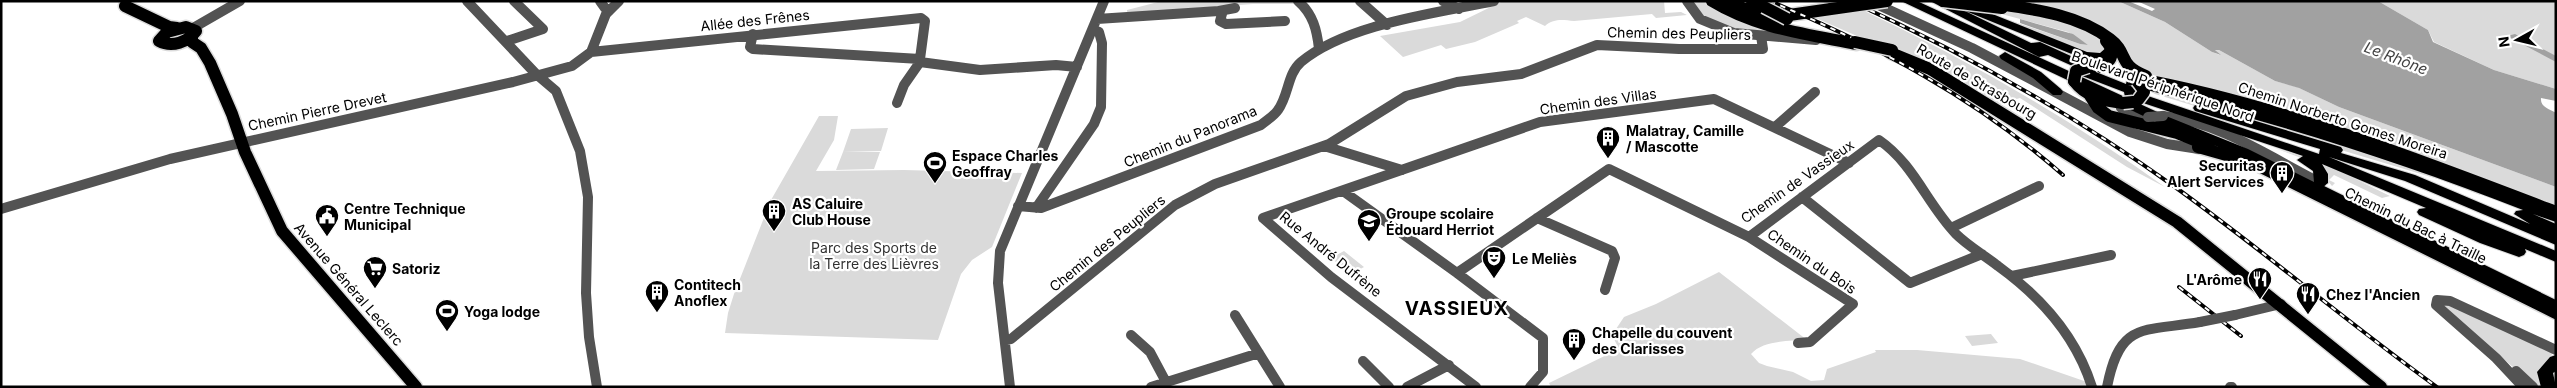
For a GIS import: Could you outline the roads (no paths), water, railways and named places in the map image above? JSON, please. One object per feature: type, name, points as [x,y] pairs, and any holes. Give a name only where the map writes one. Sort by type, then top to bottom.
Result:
[{"type":"highway","points":[[1907,1],[2161,119],[2243,152],[2556,306]]},
{"type":"highway","name":"Boulevard Périphérique Nord","points":[[1927,1],[2079,75],[2148,101],[2310,151]]},
{"type":"highway","name":"Boulevard Périphérique Nord","points":[[1936,1],[2045,56],[2102,80],[2310,151],[2338,166]]},
{"type":"highway","points":[[1949,1],[2090,69],[2132,82],[2204,99],[2343,140],[2416,164],[2556,218]]},
{"type":"highway","points":[[1953,1],[2047,40],[2094,57],[2105,56],[2117,51]]},
{"type":"highway","points":[[1934,15],[2033,72],[2050,87]]},
{"type":"highway","points":[[2047,40],[2081,61],[2094,66]]},
{"type":"highway","points":[[1980,42],[2027,66],[2076,84]]},
{"type":"highway","points":[[2134,91],[2462,189],[2556,240]]},
{"type":"highway","points":[[2134,91],[2219,128],[2315,165],[2322,172],[2321,183]]},
{"type":"highway","points":[[2219,128],[2338,166],[2426,208],[2556,259]]},
{"type":"highway","points":[[2310,151],[2405,171],[2556,240]]},
{"type":"highway","points":[[2310,151],[2517,234],[2531,239],[2556,240]]},
{"type":"highway","points":[[2310,151],[2404,182],[2517,234],[2556,259]]},
{"type":"highway","points":[[2310,151],[2531,239]]},
{"type":"highway","points":[[2310,151],[2407,182],[2556,240]]},
{"type":"highway","points":[[2497,195],[2556,224]]},
{"type":"highway","points":[[2517,234],[2556,240]]},
{"type":"highway","points":[[2549,387],[2545,372],[2555,359]]},
{"type":"main road","name":"Route de Strasbourg","points":[[1712,1],[1729,12],[1749,20],[1892,51],[1934,67],[2177,222],[2349,359],[2381,387]]},
{"type":"main road","points":[[1718,1],[1745,13],[1770,17],[1792,16],[1854,1]]},
{"type":"main road","points":[[1725,1],[1748,10],[1774,14],[1887,1]]},
{"type":"main road","name":"Route de Strasbourg","points":[[1752,1],[1826,37]]},
{"type":"main road","points":[[1943,1],[2002,6]]},
{"type":"main road","points":[[1978,1],[2078,27],[2103,39],[2117,51],[2123,63],[2131,70],[2184,87]]},
{"type":"main road","points":[[122,3],[168,27],[193,32]]},
{"type":"main road","points":[[122,3],[131,12],[162,29],[164,34]]},
{"type":"main road","points":[[177,28],[164,34],[160,39],[161,42],[177,43],[192,48],[212,72]]},
{"type":"main road","points":[[177,43],[193,32]]},
{"type":"main road","points":[[193,32],[191,41],[201,48],[212,72]]},
{"type":"main road","points":[[2117,51],[2109,63],[2076,71],[2073,76],[2076,84],[2089,94],[2104,113],[2122,120],[2189,137],[2203,148]]},
{"type":"main road","points":[[2117,51],[2118,64],[2134,91]]},
{"type":"main road","points":[[2094,66],[2134,91]]},
{"type":"main road","name":"Avenue Général Leclerc","points":[[212,72],[232,114],[241,142],[282,231],[416,387]]},
{"type":"main road","name":"Chemin Norberto Gomes Moreira","points":[[2134,91],[2184,87],[2380,145],[2556,212]]},
{"type":"main road","points":[[2089,94],[2134,91]]},
{"type":"main road","points":[[2122,120],[2111,114],[2107,109],[2108,106],[2134,91]]},
{"type":"main road","name":"Chemin du Bac à Traille","points":[[2203,148],[2261,167],[2556,313]]},
{"type":"main road","name":"Chemin du Bac à Traille","points":[[2203,148],[2261,167]]},
{"type":"main road","name":"Route de Strasbourg","points":[[2349,359],[2388,387]]},
{"type":"street","points":[[193,32],[240,1]]},
{"type":"street","points":[[467,1],[507,41],[537,76],[556,91],[582,158],[588,197],[586,293],[589,337],[597,387]]},
{"type":"street","points":[[507,41],[544,29],[514,1]]},
{"type":"street","points":[[600,1],[605,8],[609,9]]},
{"type":"street","points":[[591,52],[609,9],[619,1]]},
{"type":"street","points":[[1010,387],[998,269],[1005,236],[1104,1]]},
{"type":"street","points":[[1298,1],[1307,8],[1316,28],[1319,49]]},
{"type":"street","points":[[1360,1],[1387,25]]},
{"type":"street","points":[[1443,1],[1459,9]]},
{"type":"street","name":"Chemin du Panorama","points":[[1036,208],[1097,188],[1261,125],[1281,107],[1297,66],[1319,49],[1387,25],[1494,1]]},
{"type":"street","points":[[1687,1],[1696,15],[1708,23],[1734,33],[1807,41],[1826,37]]},
{"type":"street","name":"Chemin du Bac à Traille","points":[[1870,1],[1972,48],[2050,87],[2123,128],[2162,142],[2203,148]]},
{"type":"street","points":[[1097,19],[1222,12],[1235,8]]},
{"type":"street","points":[[1222,12],[1220,21],[1226,24],[1285,21]]},
{"type":"street","name":"Allée des Frênes","points":[[591,52],[921,18],[925,21],[920,61]]},
{"type":"street","points":[[1018,206],[1036,208],[1094,124],[1102,104],[1102,43],[1099,32],[1093,29]]},
{"type":"street","points":[[753,34],[750,47],[753,49],[920,61],[980,70],[1056,65],[1077,67]]},
{"type":"street","name":"Chemin des Peupliers","points":[[1005,340],[1011,339],[1175,205],[1215,184],[1324,146],[1409,94],[1455,83],[1520,74],[1553,63],[1593,45],[1763,49],[1761,36]]},
{"type":"street","name":"Chemin Pierre Drevet","points":[[1,210],[170,159],[537,76],[572,66],[591,52]]},
{"type":"street","points":[[896,103],[904,85],[920,61]]},
{"type":"street","points":[[2134,91],[2121,108],[2128,115],[2163,116],[2193,123],[2238,140],[2321,183]]},
{"type":"street","points":[[1775,127],[1815,92]]},
{"type":"street","name":"Chemin des Villas","points":[[1263,218],[1543,121],[1714,99],[1849,163]]},
{"type":"street","name":"Chemin de Vassieux","points":[[1457,273],[1609,169],[1748,237],[1880,140],[1899,154],[1951,228],[2012,276],[2056,316],[2088,372],[2092,387]]},
{"type":"street","points":[[1324,146],[1402,170]]},
{"type":"street","points":[[1951,228],[2039,186]]},
{"type":"street","points":[[1342,191],[1457,273],[1543,338],[1543,372],[1530,387]]},
{"type":"street","points":[[1802,197],[1910,283],[1982,254]]},
{"type":"street","name":"Rue André Dufrène","points":[[1263,218],[1339,283],[1476,387]]},
{"type":"street","points":[[1537,218],[1612,251],[1615,258],[1605,290]]},
{"type":"street","name":"Chemin du Bois","points":[[1748,237],[1853,304],[1810,342],[1798,343]]},
{"type":"street","points":[[2012,276],[2111,255]]},
{"type":"street","points":[[2523,387],[2496,358],[2436,304],[2437,300],[2450,301],[2555,359]]},
{"type":"street","points":[[2107,387],[2115,353],[2124,339],[2132,334],[2263,310],[2280,304]]},
{"type":"street","points":[[2263,310],[2297,317]]},
{"type":"street","points":[[2442,310],[2533,387]]},
{"type":"street","points":[[1235,315],[1280,387]]},
{"type":"street","points":[[1131,335],[1150,352],[1166,382]]},
{"type":"street","points":[[1150,387],[1259,353]]},
{"type":"street","points":[[1363,361],[1389,387]]},
{"type":"street","points":[[1407,387],[1449,365]]},
{"type":"water","name":"Le Rhône","points":[[2118,1],[2128,1],[2152,11],[2155,9],[2137,1],[2378,1],[2428,30],[2433,42],[2494,70],[2556,89],[2556,101],[2541,98],[2541,101],[2543,106],[2556,113],[2556,187],[2339,107],[2299,88],[2275,81],[2219,50],[2215,50],[2221,55],[2212,52],[2165,22]]},
{"type":"water","points":[[2020,19],[2073,34],[2088,45],[2080,44],[2020,23]]},
{"type":"water","points":[[2515,34],[2556,56],[2556,62],[2507,36]]},
{"type":"railway","points":[[1770,1],[1850,37],[1924,76],[1995,121],[2063,175]]},
{"type":"railway","points":[[1850,1],[1976,63],[2097,134],[2208,211],[2437,387]]},
{"type":"railway","points":[[2179,287],[2241,336]]},
{"type":"place","name":"Malatray, Camille / Mascotte","points":[[1608,159]]},
{"type":"place","name":"Espace Charles Geoffray","points":[[935,184]]},
{"type":"place","name":"Securitas Alert Services","points":[[2282,194]]},
{"type":"place","name":"AS Caluire Club House","points":[[774,232]]},
{"type":"place","name":"Centre Technique Municipal","points":[[327,237]]},
{"type":"place","name":"Groupe scolaire Édouard Herriot","points":[[1369,242]]},
{"type":"place","name":"Le Meliès","points":[[1494,279]]},
{"type":"place","name":"Satoriz","points":[[375,289]]},
{"type":"place","name":"L'Arôme","points":[[2260,300]]},
{"type":"place","name":"Contitech Anoflex","points":[[657,313]]},
{"type":"place","name":"Chez l'Ancien","points":[[2308,315]]},
{"type":"place","name":"Yoga lodge","points":[[447,332]]},
{"type":"place","name":"Chapelle du couvent des Clarisses","points":[[1574,361]]},
{"type":"district","name":"VASSIEUX","points":[[1457,308]]},
{"type":"park label","name":"Parc des Sports de la Terre des Lièvres","points":[[874,256]]}]
